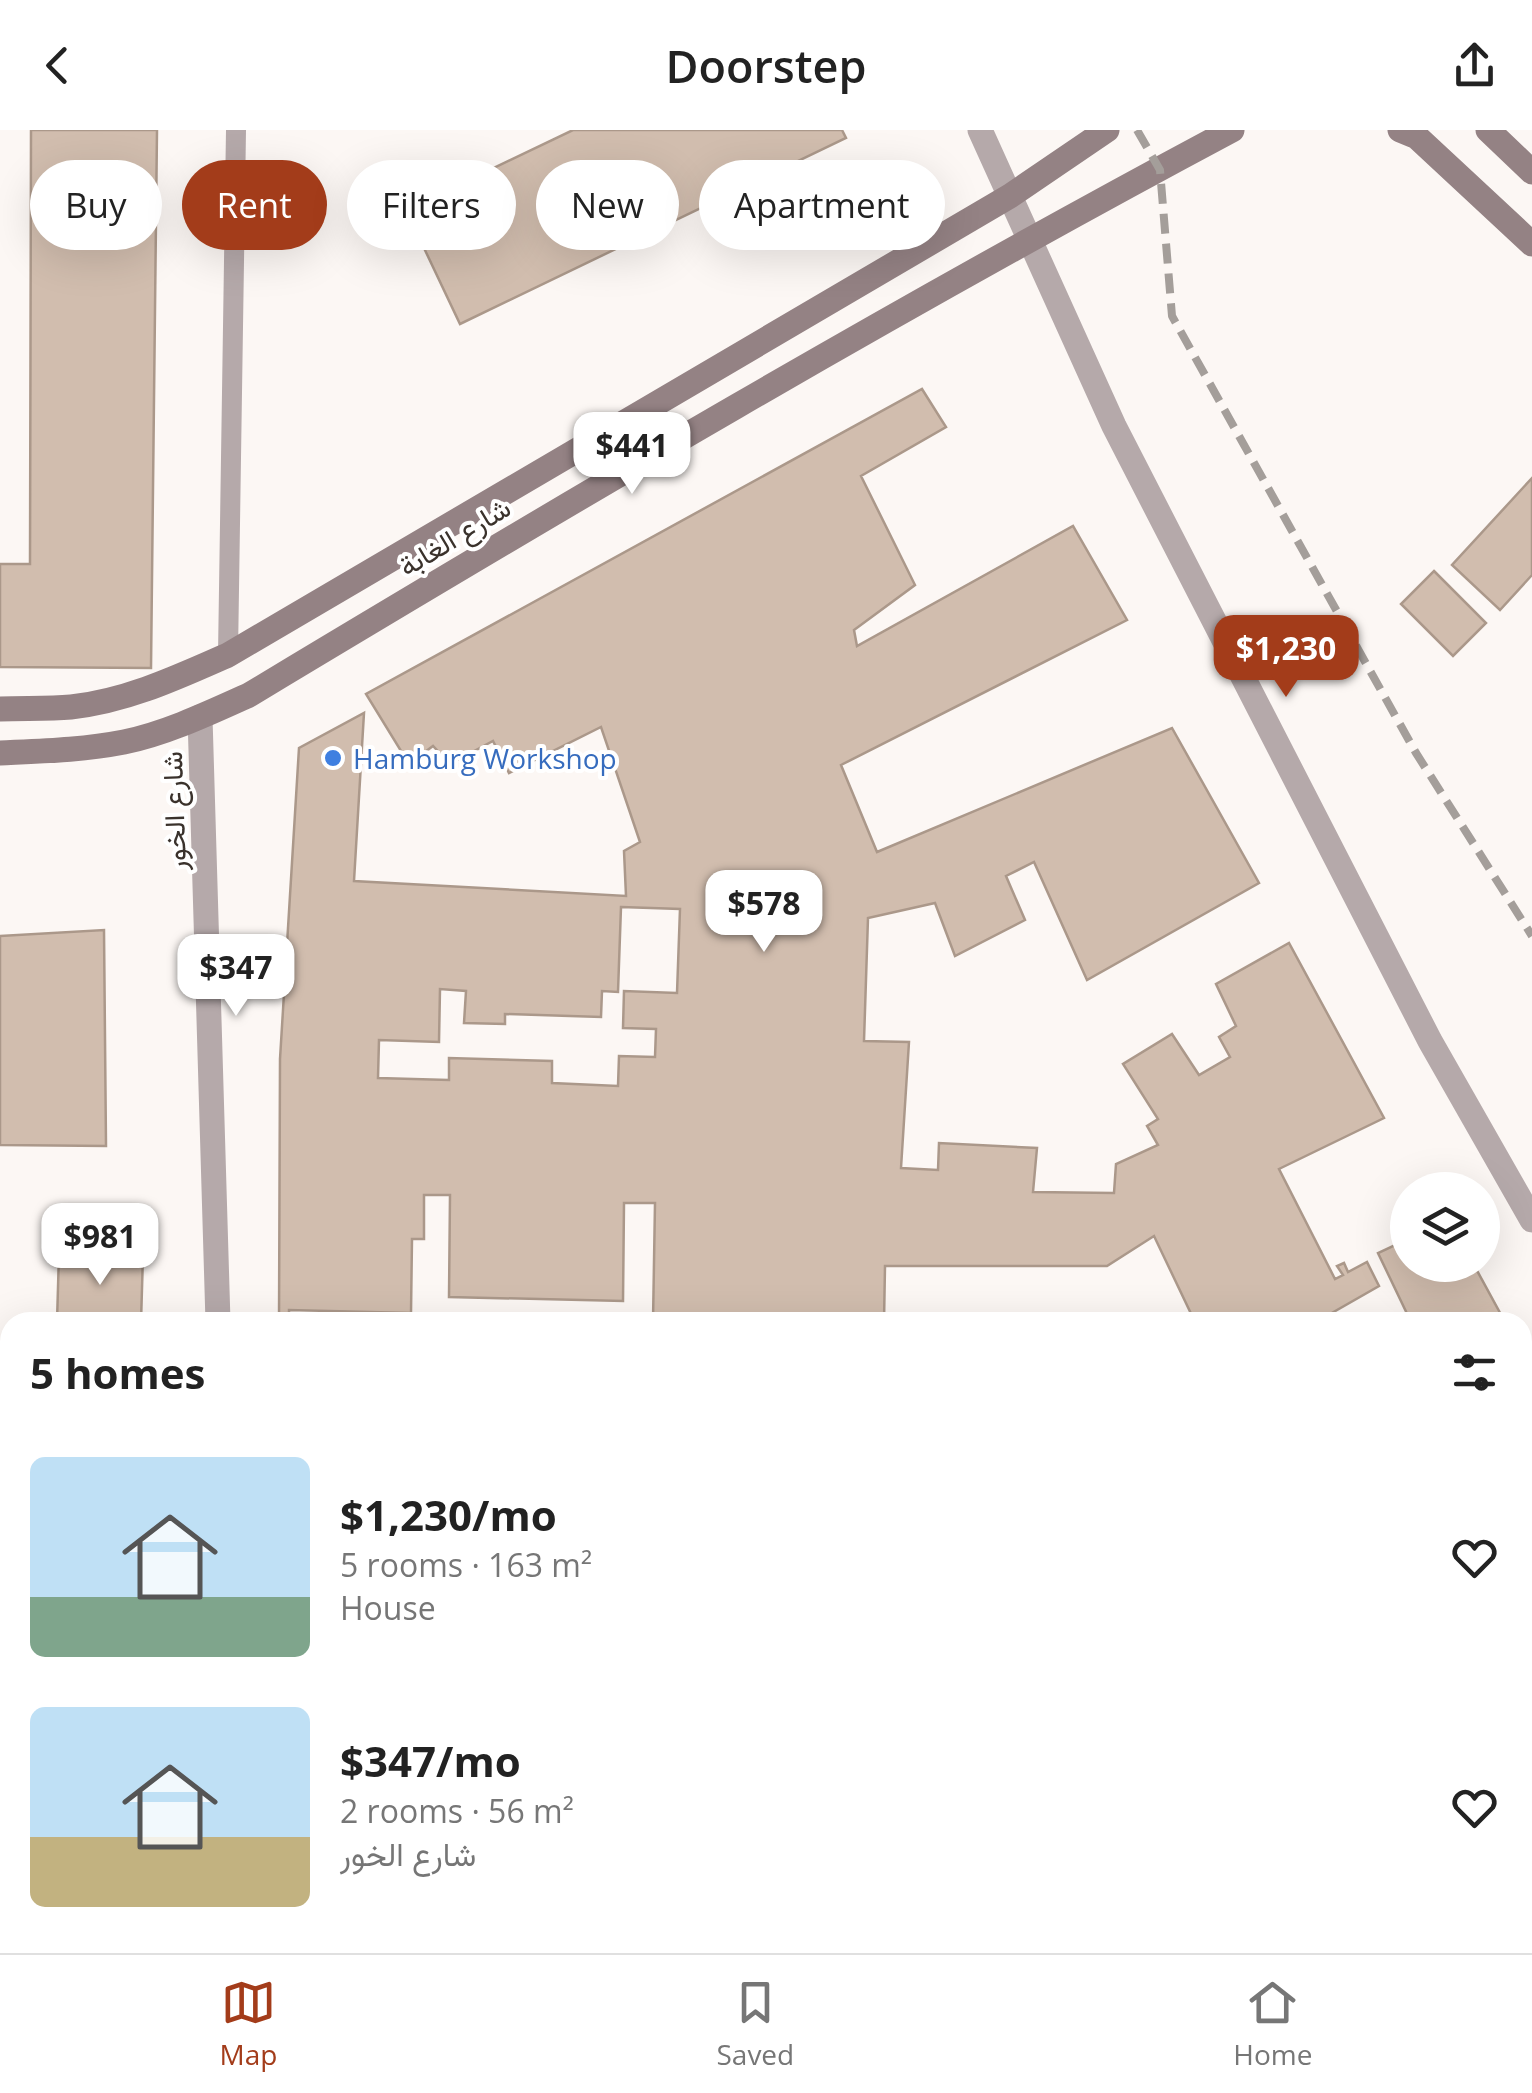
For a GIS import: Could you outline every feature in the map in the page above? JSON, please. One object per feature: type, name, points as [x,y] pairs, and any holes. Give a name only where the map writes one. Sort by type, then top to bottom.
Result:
[{"type":"main road","name":"شارع الغابة","points":[[0,709],[73,707],[109,700],[145,691],[228,655],[1010,196],[1107,130]]},
{"type":"main road","name":"شارع الغابة","points":[[0,753],[64,751],[128,741],[200,718],[248,695],[642,459],[1232,130]]},
{"type":"main road","points":[[1400,130],[1417,137],[1532,244]]},
{"type":"main road","points":[[1488,130],[1532,172]]},
{"type":"street","points":[[980,130],[1114,426],[1430,1041],[1532,1220]]},
{"type":"street","name":"شارع الخور","points":[[200,718],[218,1312]]},
{"type":"lane","points":[[228,655],[236,130]]},
{"type":"building","points":[[31,130],[157,130],[157,160],[31,160]]},
{"type":"building","points":[[573,130],[842,130],[846,138],[800,160],[699,160],[699,209],[679,218],[679,160],[536,160],[536,250],[614,250],[460,324],[425,250],[516,250],[516,160],[510,160]]},
{"type":"building","points":[[31,250],[156,250],[151,668],[0,667],[0,564],[30,564]]},
{"type":"building","points":[[922,389],[946,427],[861,476],[915,585],[854,630],[857,646],[1073,526],[1127,620],[841,765],[877,852],[1172,728],[1259,883],[1087,980],[1034,862],[1006,876],[1025,920],[955,956],[935,903],[868,918],[864,1041],[909,1042],[901,1168],[938,1170],[939,1143],[1037,1148],[1033,1192],[1114,1193],[1116,1164],[1158,1145],[1147,1126],[1158,1119],[1123,1064],[1172,1034],[1199,1075],[1230,1057],[1219,1037],[1236,1026],[1216,984],[1289,943],[1384,1118],[1279,1169],[1335,1279],[1343,1275],[1337,1266],[1344,1263],[1348,1272],[1367,1262],[1379,1286],[1334,1312],[1190,1312],[1154,1236],[1107,1266],[885,1266],[884,1312],[653,1312],[655,1203],[624,1203],[623,1301],[449,1297],[450,1195],[424,1195],[424,1239],[412,1239],[411,1312],[279,1312],[280,1059],[299,748],[364,713],[354,881],[626,896],[624,851],[640,842],[601,727],[509,773],[493,741],[450,764],[433,746],[409,764],[366,694]],"holes":[[[621,907],[680,909],[677,993],[624,991],[623,1028],[656,1029],[655,1057],[619,1056],[618,1086],[552,1083],[552,1061],[449,1058],[449,1080],[378,1078],[379,1040],[439,1042],[440,989],[466,991],[464,1023],[505,1024],[505,1014],[601,1017],[602,991],[618,992]]]},
{"type":"building","points":[[1532,478],[1532,575],[1500,610],[1452,565]]},
{"type":"building","points":[[1434,571],[1486,623],[1453,656],[1401,604]]},
{"type":"building","points":[[104,930],[106,1146],[0,1145],[0,936]]},
{"type":"building","points":[[1390,1247],[1390,1278],[1378,1253]]},
{"type":"building","points":[[59,1253],[143,1255],[141,1312],[57,1312]]},
{"type":"building","points":[[1392,1282],[1483,1282],[1500,1312],[1406,1312]]},
{"type":"railway","points":[[1137,130],[1160,170],[1172,316],[1416,753],[1532,936]]},
{"type":"place","name":"Hamburg Workshop","points":[[333,758]]}]
